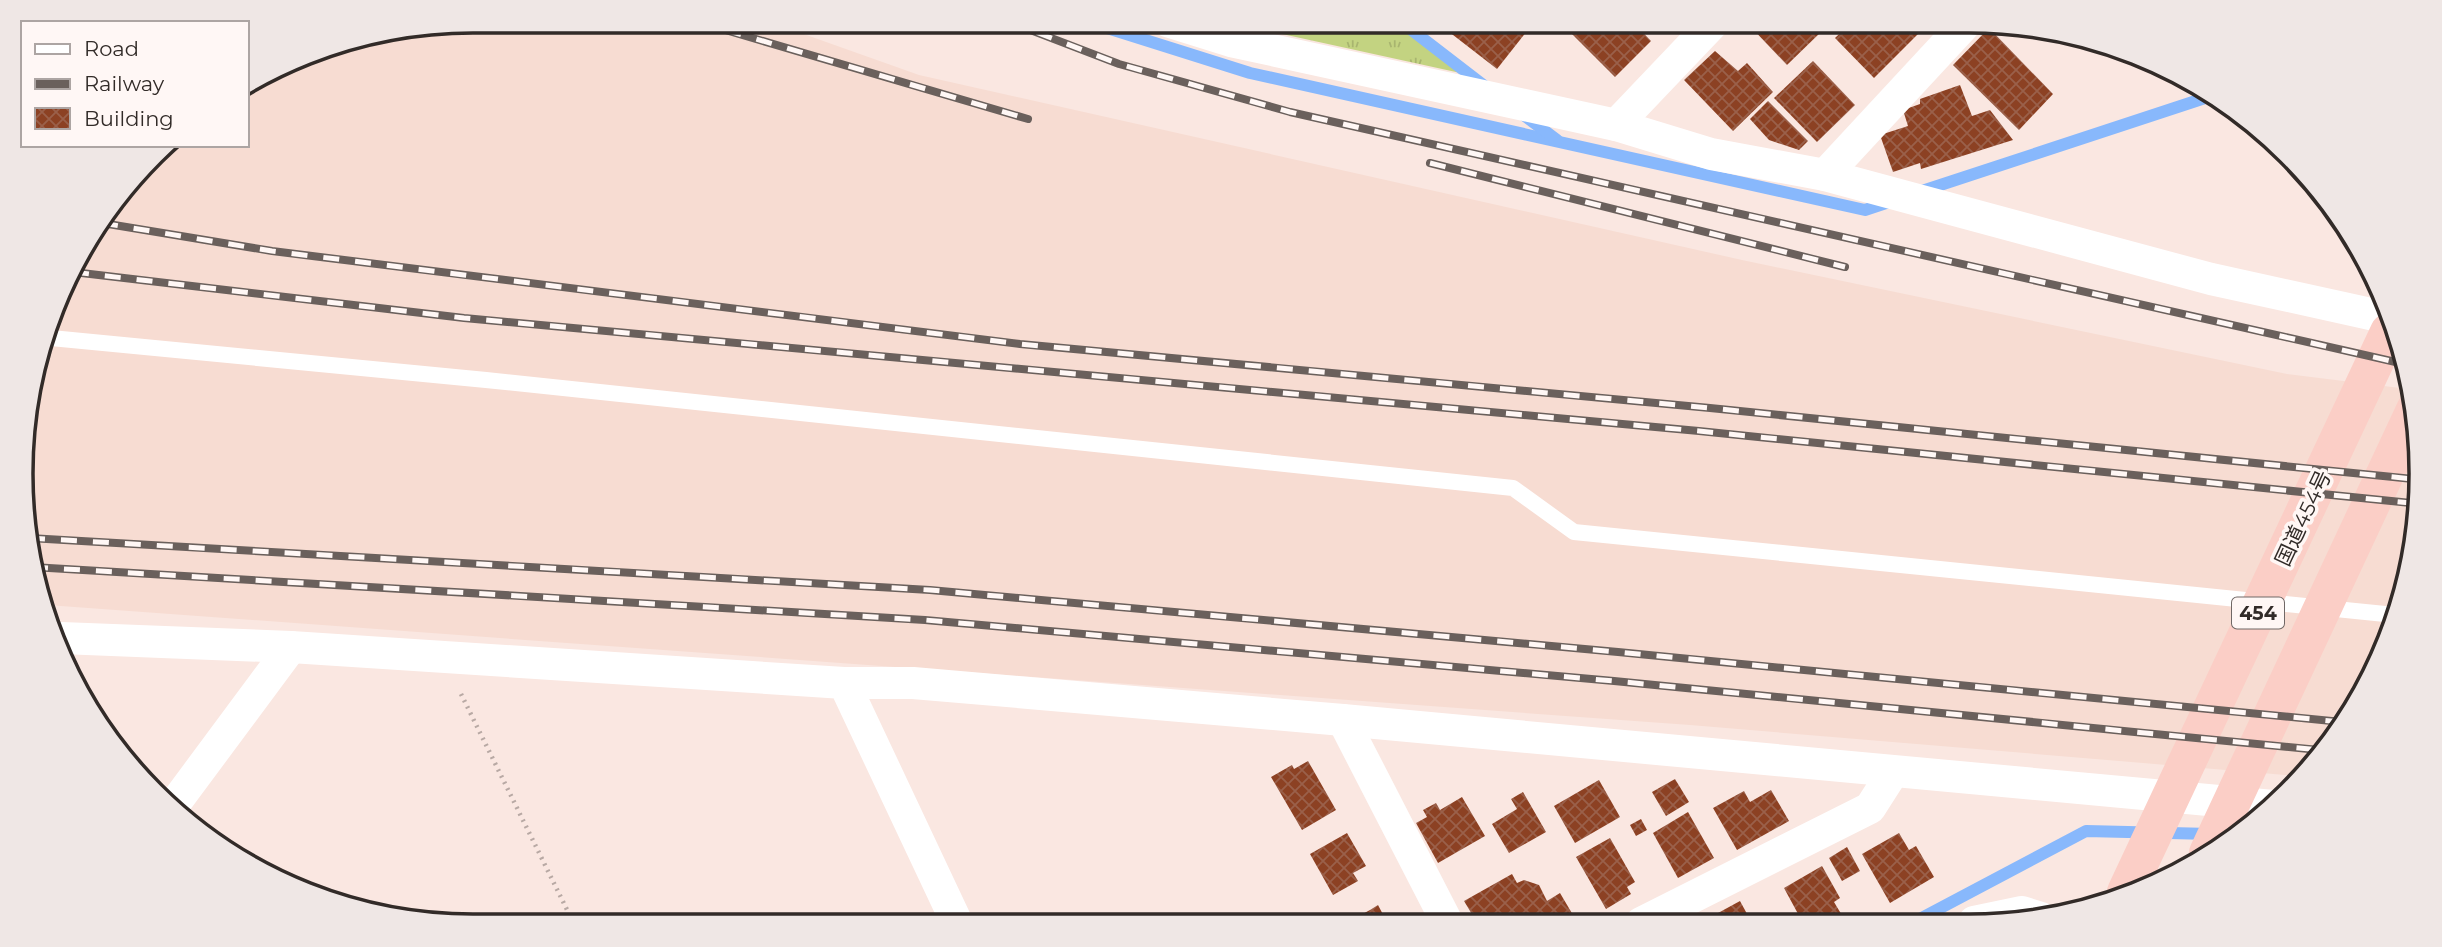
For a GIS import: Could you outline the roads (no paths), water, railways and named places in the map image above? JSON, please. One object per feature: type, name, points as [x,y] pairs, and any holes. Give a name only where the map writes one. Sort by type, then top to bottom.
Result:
[{"type":"highway","name":"国道454号","points":[[2131,882],[2387,337]]},
{"type":"highway","name":"454","points":[[2215,839],[2406,430]]},
{"type":"street","points":[[1205,33],[1231,41],[1616,125],[1711,153],[1825,175],[2211,279],[2379,316]]},
{"type":"street","points":[[1616,125],[1704,33]]},
{"type":"street","points":[[1825,175],[1957,33]]},
{"type":"street","points":[[66,638],[290,647],[844,683],[913,683],[2258,805]]},
{"type":"street","points":[[178,799],[290,647]]},
{"type":"street","points":[[844,683],[953,914]]},
{"type":"street","points":[[1343,720],[1443,914]]},
{"type":"street","points":[[1659,914],[1870,808],[1893,772]]},
{"type":"lane","points":[[55,338],[514,383],[1513,488],[1574,532],[2385,614]]},
{"type":"waterway","points":[[1123,33],[1250,73],[1865,210],[1892,201]]},
{"type":"waterway","points":[[1416,33],[1487,88]]},
{"type":"waterway","points":[[1919,192],[2201,99]]},
{"type":"waterway","points":[[1521,113],[1557,140]]},
{"type":"waterway","points":[[1929,914],[2086,831],[2211,834]]},
{"type":"railway","points":[[736,33],[1028,119]]},
{"type":"railway","points":[[1038,33],[1119,64],[1290,112],[2394,362]]},
{"type":"railway","points":[[1430,163],[1845,267]]},
{"type":"railway","points":[[110,224],[272,251],[1020,344],[1710,408],[2409,479]]},
{"type":"railway","points":[[82,273],[464,318],[1699,431],[2408,503]]},
{"type":"railway","points":[[38,539],[930,590],[1618,652],[2333,721]]},
{"type":"railway","points":[[44,568],[925,620],[1614,681],[2312,749]]}]
